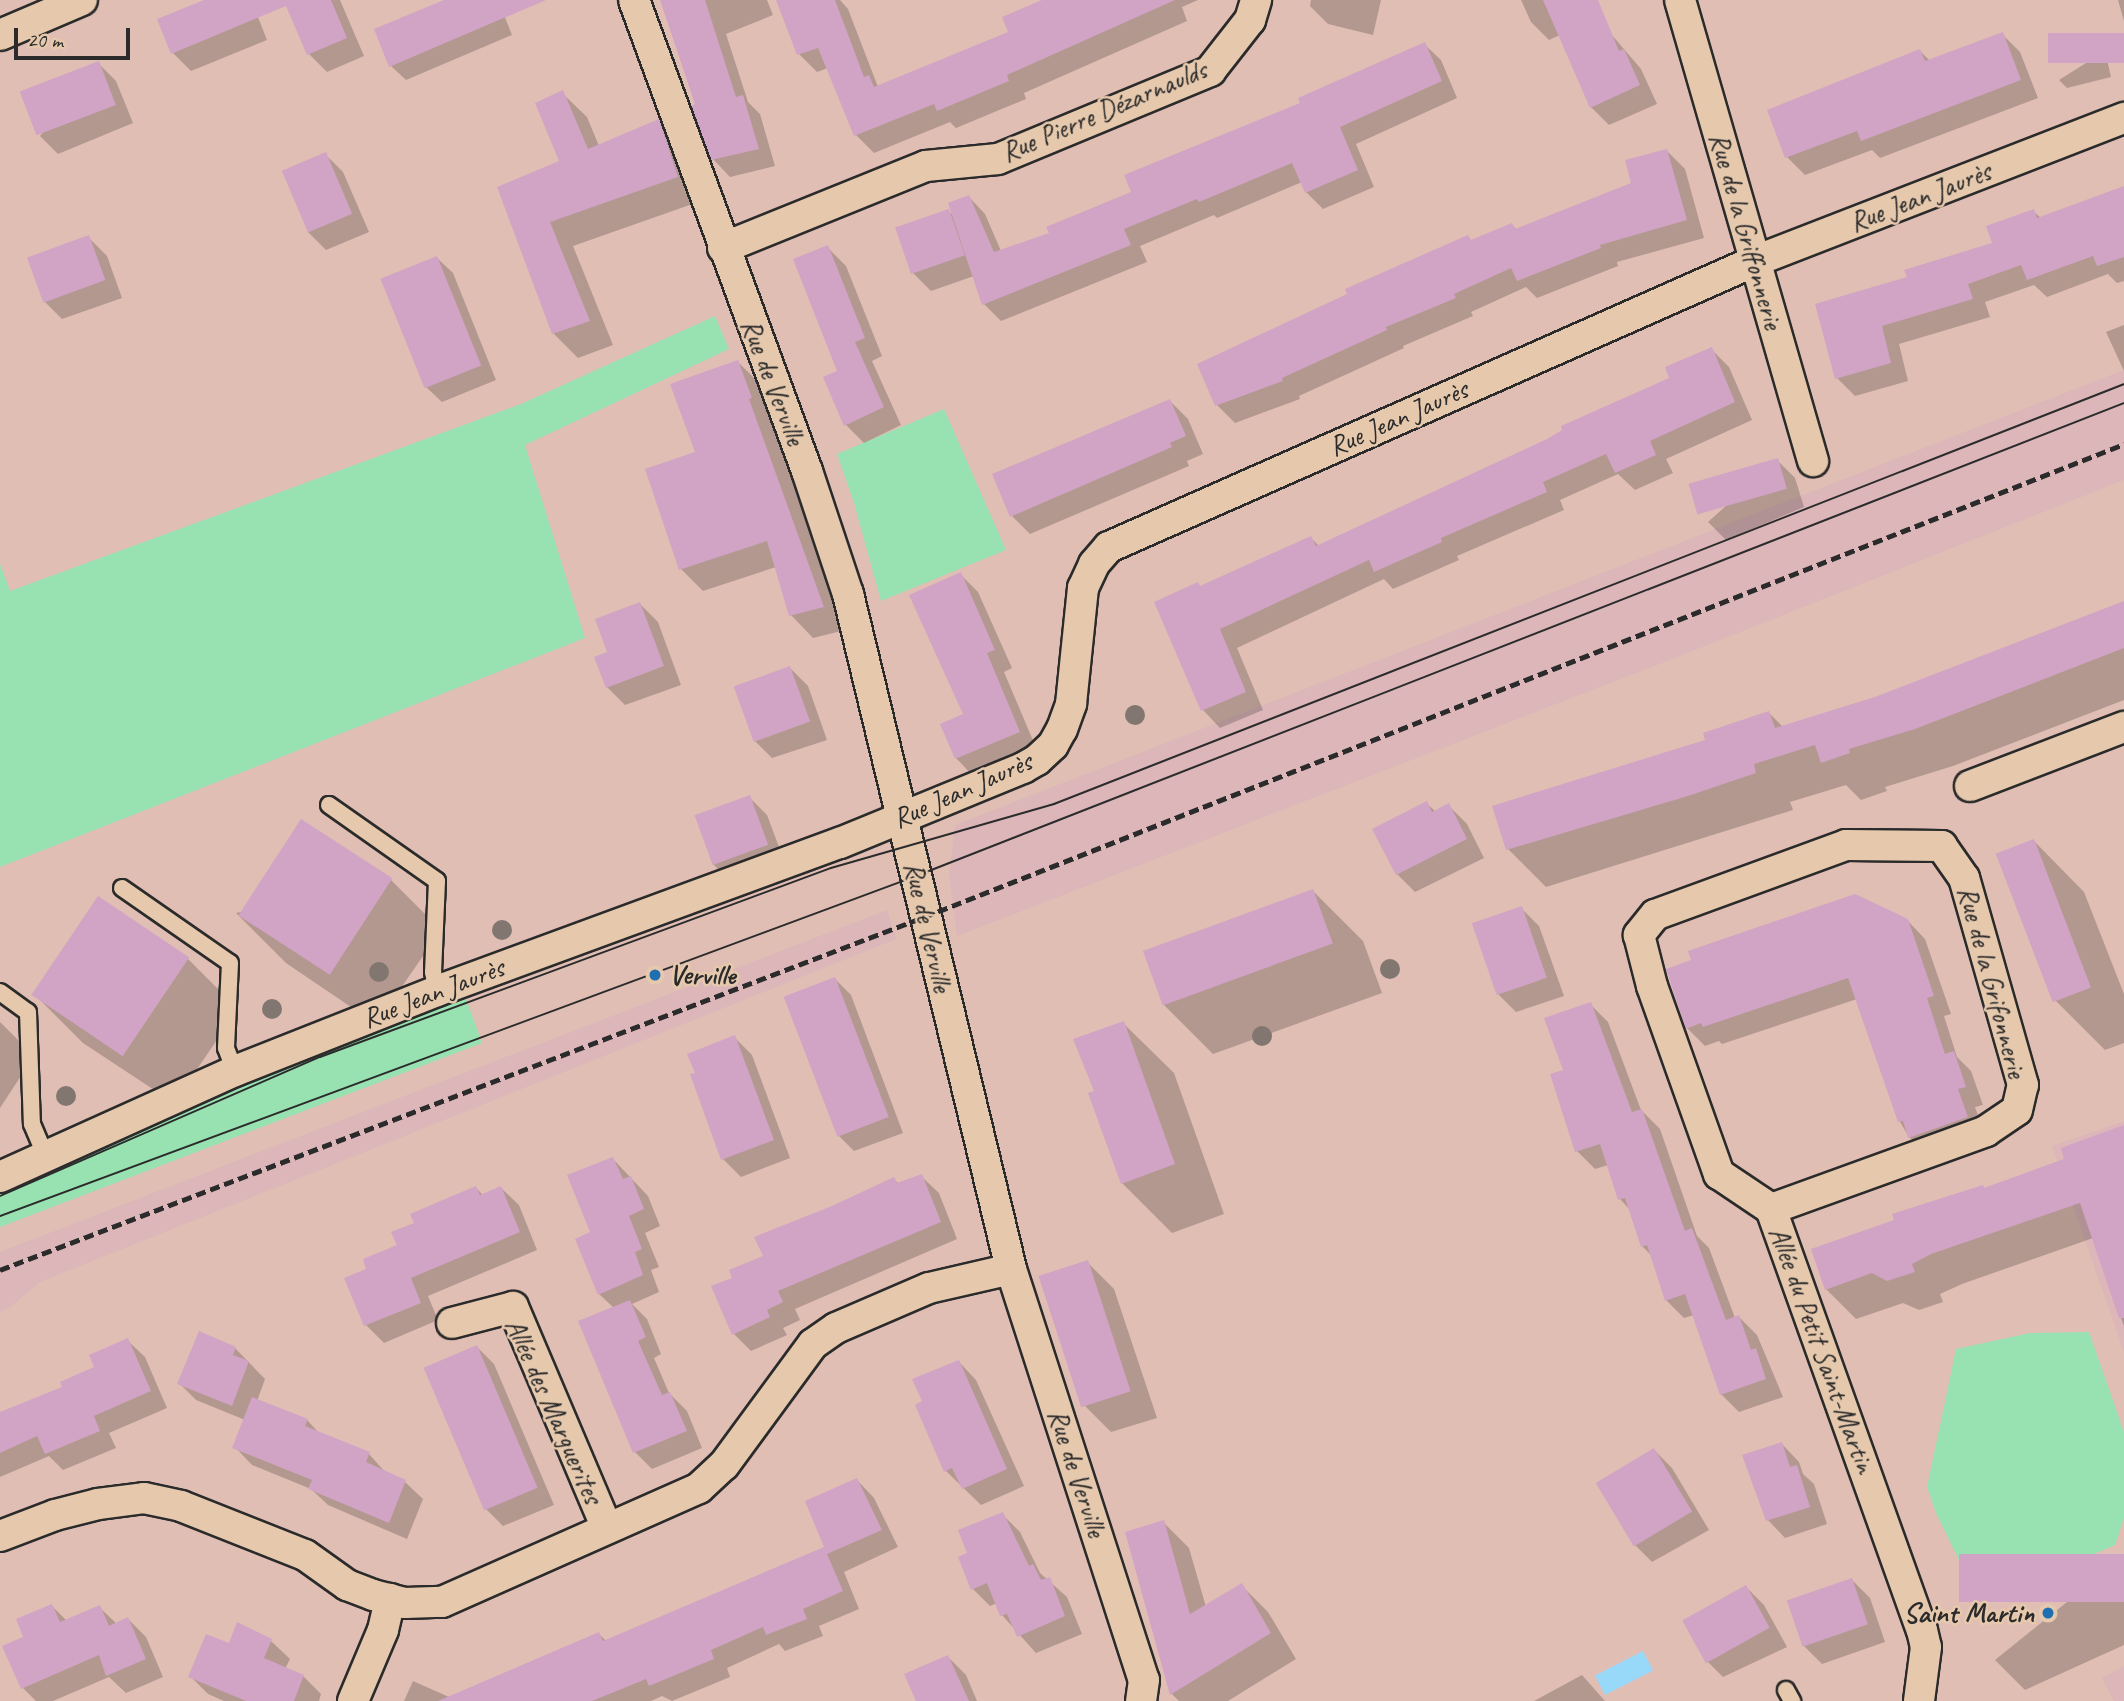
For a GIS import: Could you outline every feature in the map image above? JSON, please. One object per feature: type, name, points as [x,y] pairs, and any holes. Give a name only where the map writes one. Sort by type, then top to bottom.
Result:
[{"type":"street","points":[[0,36],[82,0]]},
{"type":"street","name":"Rue de Verville","points":[[634,0],[807,471],[848,594],[1010,1269],[1144,1680],[1141,1701]]},
{"type":"street","name":"Rue Pierre Dézarnaulds","points":[[723,248],[926,166],[998,159],[1210,71],[1250,20],[1256,0]]},
{"type":"street","name":"Rue de la Griffonnerie","points":[[1680,0],[1813,461]]},
{"type":"street","name":"Rue Jean Jaurès","points":[[0,1178],[235,1071],[437,991],[903,817],[1023,768],[1037,761],[1053,745],[1071,704],[1083,587],[1094,564],[1109,547],[1755,261],[2124,118]]},
{"type":"street","points":[[1970,786],[2124,727]]},
{"type":"street","name":"Allée du Petit Saint-Martin","points":[[1919,1701],[1926,1647],[1922,1630],[1771,1209],[1719,1174],[1652,986],[1639,935],[1655,915],[1846,845],[1942,846]]},
{"type":"street","name":"Rue de la Grifonnerie","points":[[1771,1209],[1986,1131],[2017,1110],[2023,1085],[1964,878],[1942,846]]},
{"type":"street","points":[[0,1536],[55,1515],[98,1504],[144,1498],[181,1506],[305,1555],[347,1585],[405,1603],[442,1602],[699,1489],[724,1465],[813,1344],[836,1328],[929,1287],[1010,1269]]},
{"type":"street","name":"Allée des Marguerites","points":[[452,1323],[513,1307],[607,1528]]},
{"type":"street","points":[[353,1701],[383,1630],[390,1599]]},
{"type":"lane","points":[[329,805],[437,880],[433,972],[437,991]]},
{"type":"lane","points":[[122,888],[230,963],[226,1048],[235,1071]]},
{"type":"lane","points":[[0,992],[28,1012],[32,1124],[46,1157]]},
{"type":"shaded area","points":[[2124,370],[2124,480],[1662,663],[957,936],[949,875],[955,825]]},
{"type":"shaded area","points":[[887,910],[896,939],[40,1282],[9,1308],[0,1312],[0,1252]]},
{"type":"shaded area","points":[[2124,1121],[2124,1352],[2052,1146]]},
{"type":"shaded area","points":[[2124,1666],[2124,1701],[2114,1701],[2102,1678]]},
{"type":"green space","points":[[715,316],[729,349],[525,445],[585,638],[0,867],[0,564],[10,591],[521,404]]},
{"type":"green space","points":[[944,409],[1006,550],[881,601],[854,503],[837,454]]},
{"type":"green space","points":[[466,999],[482,1043],[0,1227],[0,1189],[295,1057]]},
{"type":"green space","points":[[2089,1332],[2124,1432],[2124,1518],[2115,1545],[2005,1592],[1971,1585],[1936,1513],[1927,1487],[1956,1349],[2030,1333]]},
{"type":"water","points":[[1643,1651],[1653,1671],[1605,1695],[1595,1676]]},
{"type":"building","points":[[204,0],[331,0],[347,38],[307,55],[286,6],[171,54],[157,19]]},
{"type":"building","points":[[444,0],[546,0],[389,67],[374,29]]},
{"type":"building","points":[[660,0],[705,0],[736,97],[743,95],[759,149],[711,160],[691,106],[695,104]]},
{"type":"building","points":[[776,0],[835,0],[864,77],[869,75],[874,87],[1008,32],[1002,17],[1042,0],[1175,0],[1007,75],[1009,81],[937,111],[934,104],[854,136],[818,48],[797,55]]},
{"type":"building","points":[[1543,0],[1598,0],[1619,51],[1624,49],[1640,85],[1590,108]]},
{"type":"building","points":[[2003,32],[2021,80],[1861,141],[1857,131],[1785,158],[1767,110],[1920,49],[1925,61]]},
{"type":"building","points":[[2048,33],[2124,33],[2124,63],[2048,63]]},
{"type":"building","points":[[1425,42],[1442,81],[1340,127],[1358,170],[1305,193],[1292,163],[1199,202],[1197,199],[1124,229],[1131,245],[982,305],[948,203],[969,195],[994,252],[1049,233],[1046,227],[1131,192],[1124,175],[1300,103],[1298,98]]},
{"type":"building","points":[[99,61],[116,105],[36,135],[20,91]]},
{"type":"building","points":[[563,90],[588,149],[659,119],[678,177],[550,222],[590,321],[552,334],[497,187],[559,161],[535,103]]},
{"type":"building","points":[[1667,149],[1687,220],[1600,245],[1601,248],[1517,281],[1511,268],[1454,294],[1456,298],[1386,327],[1387,330],[1282,378],[1283,381],[1215,406],[1197,364],[1347,294],[1345,289],[1468,235],[1471,240],[1512,223],[1515,229],[1631,183],[1625,160]]},
{"type":"building","points":[[326,152],[352,214],[308,232],[282,171]]},
{"type":"building","points":[[2124,186],[2124,257],[2097,266],[2093,256],[2027,280],[2021,265],[1968,284],[1973,299],[1882,326],[1891,363],[1835,379],[1815,304],[1907,277],[1904,270],[1992,243],[1986,226],[2034,209],[2037,218]]},
{"type":"building","points":[[949,209],[965,255],[911,274],[895,228]]},
{"type":"building","points":[[89,235],[105,280],[43,303],[27,258]]},
{"type":"building","points":[[828,245],[865,338],[855,342],[884,407],[844,426],[823,377],[837,371],[793,259]]},
{"type":"building","points":[[437,256],[481,365],[425,388],[380,279]]},
{"type":"building","points":[[1712,347],[1735,402],[1650,441],[1656,455],[1615,473],[1606,454],[1543,482],[1547,492],[1441,538],[1442,542],[1374,572],[1369,560],[1220,629],[1246,692],[1201,711],[1154,602],[1198,582],[1200,586],[1311,536],[1316,546],[1547,439],[1562,430],[1561,426],[1669,378],[1665,367]]},
{"type":"building","points":[[738,360],[752,398],[749,399],[824,607],[789,616],[767,541],[679,570],[645,469],[695,452],[670,384]]},
{"type":"building","points":[[1170,399],[1186,436],[1170,443],[1172,447],[1010,517],[992,474]]},
{"type":"building","points":[[1778,458],[1787,489],[1697,514],[1689,484]]},
{"type":"building","points":[[961,572],[995,650],[987,653],[1020,732],[955,759],[940,724],[963,714],[909,595]]},
{"type":"building","points":[[2124,601],[2124,648],[1915,729],[1849,749],[1850,753],[1821,763],[1815,745],[1754,764],[1756,773],[1506,850],[1492,806],[1705,740],[1703,733],[1769,711],[1775,728],[1875,697]]},
{"type":"building","points":[[640,602],[664,666],[606,688],[594,657],[607,652],[595,619]]},
{"type":"building","points":[[790,666],[810,721],[754,742],[734,687]]},
{"type":"building","points":[[750,795],[768,845],[713,865],[695,815]]},
{"type":"building","points":[[1427,801],[1432,812],[1449,803],[1467,839],[1396,875],[1372,829]]},
{"type":"building","points":[[301,819],[392,878],[330,975],[238,915]]},
{"type":"building","points":[[2034,839],[2091,987],[2053,1002],[1996,854]]},
{"type":"building","points":[[1313,889],[1333,944],[1163,1005],[1143,951]]},
{"type":"building","points":[[1855,894],[1908,919],[1934,996],[1927,998],[1945,1054],[1954,1051],[1966,1087],[1958,1089],[1968,1117],[1908,1138],[1903,1121],[1898,1122],[1848,978],[1703,1027],[1701,1023],[1686,1029],[1666,969],[1691,960],[1688,951]]},
{"type":"building","points":[[98,896],[189,958],[123,1056],[31,995]]},
{"type":"building","points":[[1522,906],[1547,978],[1497,995],[1472,923]]},
{"type":"building","points":[[835,977],[889,1117],[837,1137],[784,997]]},
{"type":"building","points":[[1591,1002],[1632,1112],[1642,1109],[1685,1231],[1692,1228],[1726,1320],[1739,1315],[1751,1350],[1756,1348],[1766,1379],[1720,1395],[1685,1294],[1665,1301],[1647,1245],[1641,1247],[1625,1198],[1618,1200],[1600,1144],[1575,1152],[1550,1074],[1563,1070],[1544,1018]]},
{"type":"building","points":[[1124,1021],[1175,1164],[1121,1184],[1088,1093],[1094,1091],[1073,1039]]},
{"type":"building","points":[[735,1035],[774,1140],[721,1160],[690,1074],[695,1073],[687,1054]]},
{"type":"building","points":[[2124,1125],[2124,1318],[2119,1318],[2080,1203],[1931,1254],[1912,1264],[1915,1272],[1887,1281],[1872,1273],[1825,1290],[1811,1249],[1894,1220],[1892,1214],[1983,1185],[1984,1188],[2064,1159],[2061,1148]]},
{"type":"building","points":[[613,1157],[623,1179],[631,1176],[644,1209],[629,1216],[642,1249],[635,1252],[643,1275],[598,1295],[575,1239],[590,1232],[567,1175]]},
{"type":"building","points":[[922,1174],[941,1222],[778,1291],[783,1302],[767,1310],[770,1317],[732,1335],[711,1286],[732,1278],[729,1270],[763,1256],[754,1237],[832,1206],[894,1177],[897,1183]]},
{"type":"building","points":[[476,1186],[480,1195],[501,1186],[520,1232],[411,1278],[421,1303],[364,1326],[344,1278],[366,1269],[363,1259],[397,1245],[391,1232],[414,1223],[410,1214]]},
{"type":"building","points":[[1088,1260],[1131,1391],[1081,1407],[1039,1276]]},
{"type":"building","points":[[630,1300],[646,1337],[638,1341],[662,1395],[670,1392],[687,1431],[633,1453],[578,1321]]},
{"type":"building","points":[[199,1331],[236,1347],[233,1355],[249,1361],[232,1406],[177,1384]]},
{"type":"building","points":[[128,1338],[151,1391],[94,1416],[100,1431],[45,1454],[37,1436],[0,1453],[0,1412],[62,1387],[60,1382],[94,1367],[89,1355]]},
{"type":"building","points":[[477,1345],[538,1488],[484,1510],[424,1368]]},
{"type":"building","points":[[959,1360],[1007,1469],[962,1489],[952,1468],[944,1472],[915,1405],[922,1401],[912,1379]]},
{"type":"building","points":[[252,1397],[308,1419],[305,1426],[370,1452],[366,1462],[406,1480],[389,1523],[308,1489],[312,1480],[232,1448]]},
{"type":"building","points":[[1782,1442],[1790,1467],[1797,1465],[1810,1507],[1766,1521],[1742,1455]]},
{"type":"building","points":[[1654,1448],[1692,1511],[1634,1546],[1596,1483]]},
{"type":"building","points":[[857,1478],[882,1530],[827,1554],[843,1591],[803,1609],[807,1619],[766,1635],[763,1627],[711,1650],[714,1659],[649,1686],[646,1679],[592,1701],[438,1701],[599,1632],[603,1641],[824,1547],[805,1501]]},
{"type":"building","points":[[1003,1512],[1029,1566],[1033,1564],[1041,1580],[1050,1577],[1065,1616],[1017,1637],[1007,1614],[1000,1616],[987,1583],[971,1590],[958,1557],[967,1553],[958,1530]]},
{"type":"building","points":[[1164,1520],[1190,1614],[1242,1583],[1271,1633],[1170,1695],[1125,1532]]},
{"type":"building","points":[[1959,1554],[2124,1554],[2124,1602],[1959,1602]]},
{"type":"building","points":[[1852,1578],[1868,1624],[1803,1647],[1787,1600]]},
{"type":"building","points":[[1746,1585],[1770,1628],[1706,1663],[1682,1620]]},
{"type":"building","points":[[52,1604],[60,1622],[100,1605],[109,1626],[128,1617],[146,1659],[106,1676],[99,1655],[21,1689],[2,1646],[23,1637],[16,1619]]},
{"type":"building","points":[[237,1622],[272,1639],[264,1658],[304,1675],[294,1701],[246,1701],[188,1677],[206,1634],[229,1643]]},
{"type":"building","points":[[948,1655],[969,1701],[916,1701],[904,1674]]},
{"type":"tram line","points":[[0,1196],[320,1057],[831,868],[1054,804],[2124,384]]},
{"type":"tram line","points":[[0,1216],[916,876],[2124,403]]},
{"type":"railway","points":[[0,1270],[924,917],[2124,444]]},
{"type":"place","name":"Verville","points":[[655,975]]},
{"type":"place","name":"Saint Martin","points":[[2048,1613]]}]
